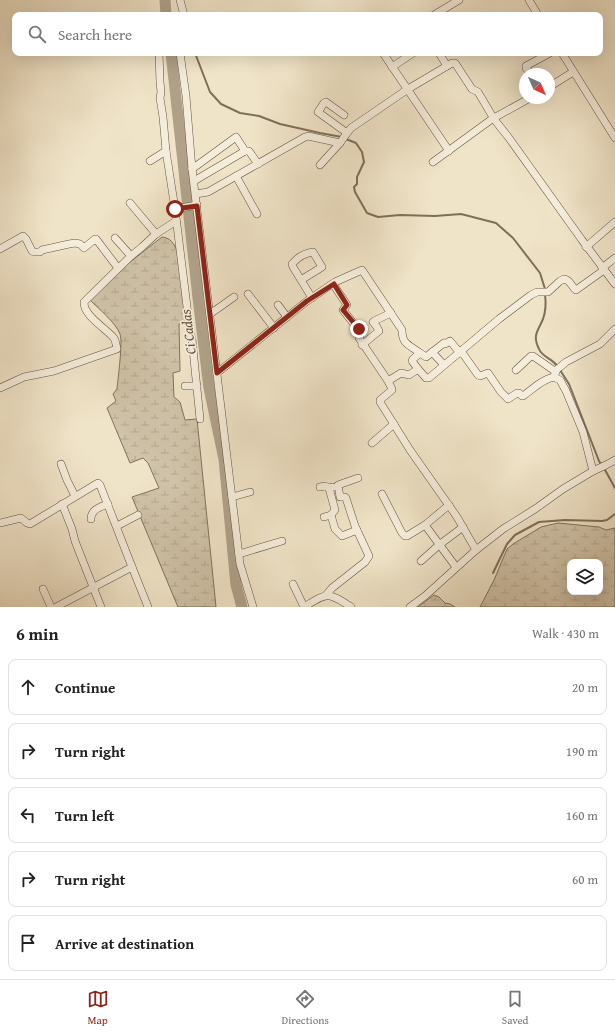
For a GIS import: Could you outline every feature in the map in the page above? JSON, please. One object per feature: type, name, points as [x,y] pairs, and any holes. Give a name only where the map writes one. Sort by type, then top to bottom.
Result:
[{"type":"street","points":[[180,0],[183,12]]},
{"type":"street","points":[[439,12],[459,0]]},
{"type":"street","points":[[529,0],[536,12]]},
{"type":"street","points":[[159,56],[160,98],[166,151],[177,209],[176,221],[192,339],[200,419]]},
{"type":"street","points":[[180,56],[186,96],[196,206],[240,564],[253,607]]},
{"type":"street","points":[[385,56],[449,151]]},
{"type":"street","points":[[392,67],[408,56]]},
{"type":"street","points":[[441,56],[447,66]]},
{"type":"street","points":[[527,68],[526,66],[544,56]]},
{"type":"street","points":[[564,56],[615,138]]},
{"type":"street","points":[[320,165],[341,142],[346,134],[358,124],[408,89],[454,63],[472,89],[478,92],[494,119],[586,247],[615,284]]},
{"type":"street","points":[[555,83],[573,72]]},
{"type":"street","points":[[344,115],[326,102],[318,112],[346,134]]},
{"type":"street","points":[[432,162],[494,119],[520,104]]},
{"type":"street","points":[[196,194],[208,192],[306,136],[341,142]]},
{"type":"street","points":[[192,169],[236,137],[245,152]]},
{"type":"street","points":[[150,161],[166,151]]},
{"type":"street","points":[[194,181],[245,152],[249,151],[258,164]]},
{"type":"street","points":[[236,176],[257,214]]},
{"type":"street","points":[[130,203],[156,234]]},
{"type":"street","points":[[177,209],[196,206]]},
{"type":"street","points":[[0,388],[24,377],[54,372],[117,349],[114,338],[90,315],[84,304],[86,300],[131,256],[156,234],[176,221]]},
{"type":"street","points":[[586,247],[615,222]]},
{"type":"street","points":[[0,249],[23,236],[34,252],[40,252],[42,250],[69,244],[78,244],[84,248],[96,239],[118,268]]},
{"type":"street","points":[[115,238],[131,256]]},
{"type":"street","points":[[420,353],[412,360],[426,378],[428,378],[499,319],[534,293],[544,293],[550,291],[564,278],[568,280],[576,290],[615,258]]},
{"type":"street","points":[[217,373],[312,298],[342,279],[360,271],[363,271],[402,330],[404,340],[412,349],[426,357],[443,343],[446,344],[449,341],[461,352],[478,375],[480,376],[488,372],[501,392],[508,399],[517,393],[523,396],[543,380],[549,378],[557,371],[600,344],[615,329]]},
{"type":"street","points":[[301,280],[312,298]]},
{"type":"street","points":[[334,284],[347,305],[343,310],[361,332],[359,338],[362,345],[388,381],[392,389],[380,401],[410,450],[457,517],[476,550]]},
{"type":"street","points":[[248,294],[274,328]]},
{"type":"street","points":[[210,314],[234,297]]},
{"type":"street","points":[[278,305],[287,317]]},
{"type":"street","points":[[362,345],[379,331],[373,322],[391,313]]},
{"type":"street","points":[[432,352],[444,365]]},
{"type":"street","points":[[516,370],[531,356],[533,356],[557,371],[583,432],[594,470]]},
{"type":"street","points":[[388,381],[401,373],[409,375],[418,369]]},
{"type":"street","points":[[185,386],[197,386]]},
{"type":"street","points":[[372,443],[394,424]]},
{"type":"street","points":[[410,607],[425,596],[476,550],[503,529],[563,489],[594,470],[615,460]]},
{"type":"street","points":[[61,464],[75,496]]},
{"type":"street","points":[[320,487],[325,486],[329,488],[358,478]]},
{"type":"street","points":[[0,523],[21,518],[30,524],[99,483],[148,607]]},
{"type":"street","points":[[293,584],[304,607],[326,595],[332,588],[368,558],[368,554],[357,530],[346,498],[340,497],[338,485]]},
{"type":"street","points":[[329,488],[335,509],[327,516],[335,529],[342,536],[357,530]]},
{"type":"street","points":[[232,497],[250,492]]},
{"type":"street","points":[[382,494],[405,536],[425,525],[449,505]]},
{"type":"street","points":[[62,504],[101,607]]},
{"type":"street","points":[[91,519],[93,512],[108,504]]},
{"type":"street","points":[[116,526],[138,515]]},
{"type":"street","points":[[425,525],[456,567]]},
{"type":"street","points":[[421,561],[463,527]]},
{"type":"street","points":[[239,554],[282,541]]},
{"type":"street","points":[[56,607],[132,567]]},
{"type":"street","points":[[43,589],[51,607]]},
{"type":"street","points":[[326,595],[338,598],[351,607]]},
{"type":"green space","points":[[162,237],[171,241],[177,250],[187,323],[179,324],[180,371],[173,373],[174,397],[180,402],[185,420],[197,419],[216,607],[178,607],[132,497],[159,488],[148,463],[143,458],[130,463],[107,408],[116,401],[113,394],[117,389],[121,338],[115,325],[89,299],[120,270]]},
{"type":"green space","points":[[558,523],[599,527],[606,530],[615,528],[615,607],[480,607],[494,580],[507,549],[541,527]]},
{"type":"green space","points":[[434,595],[439,597],[445,603],[455,607],[418,607]]},
{"type":"waterway","name":"Ci Cadas","points":[[165,0],[166,12]]},
{"type":"waterway","name":"Ci Cadas","points":[[171,56],[209,388],[224,459],[236,585],[242,607]]},
{"type":"waterway","points":[[196,56],[210,92],[221,104],[240,113],[259,116],[280,124],[342,137]]},
{"type":"waterway","points":[[346,139],[356,143],[362,152],[364,162],[357,177],[357,184],[354,187],[355,192],[367,213],[378,217],[400,215],[435,216],[461,214],[496,223],[513,238],[540,273],[545,289]]},
{"type":"waterway","points":[[545,294],[545,313],[536,333],[536,340],[540,352],[557,366]]},
{"type":"waterway","points":[[560,370],[569,384],[601,464]]},
{"type":"waterway","points":[[604,468],[615,488]]},
{"type":"waterway","points":[[493,573],[507,544],[515,535],[539,522],[565,520],[602,521],[607,520],[615,514]]},
{"type":"route","points":[[175,209],[197,206],[217,373],[307,301],[334,284],[347,305],[343,310],[359,329]]}]
